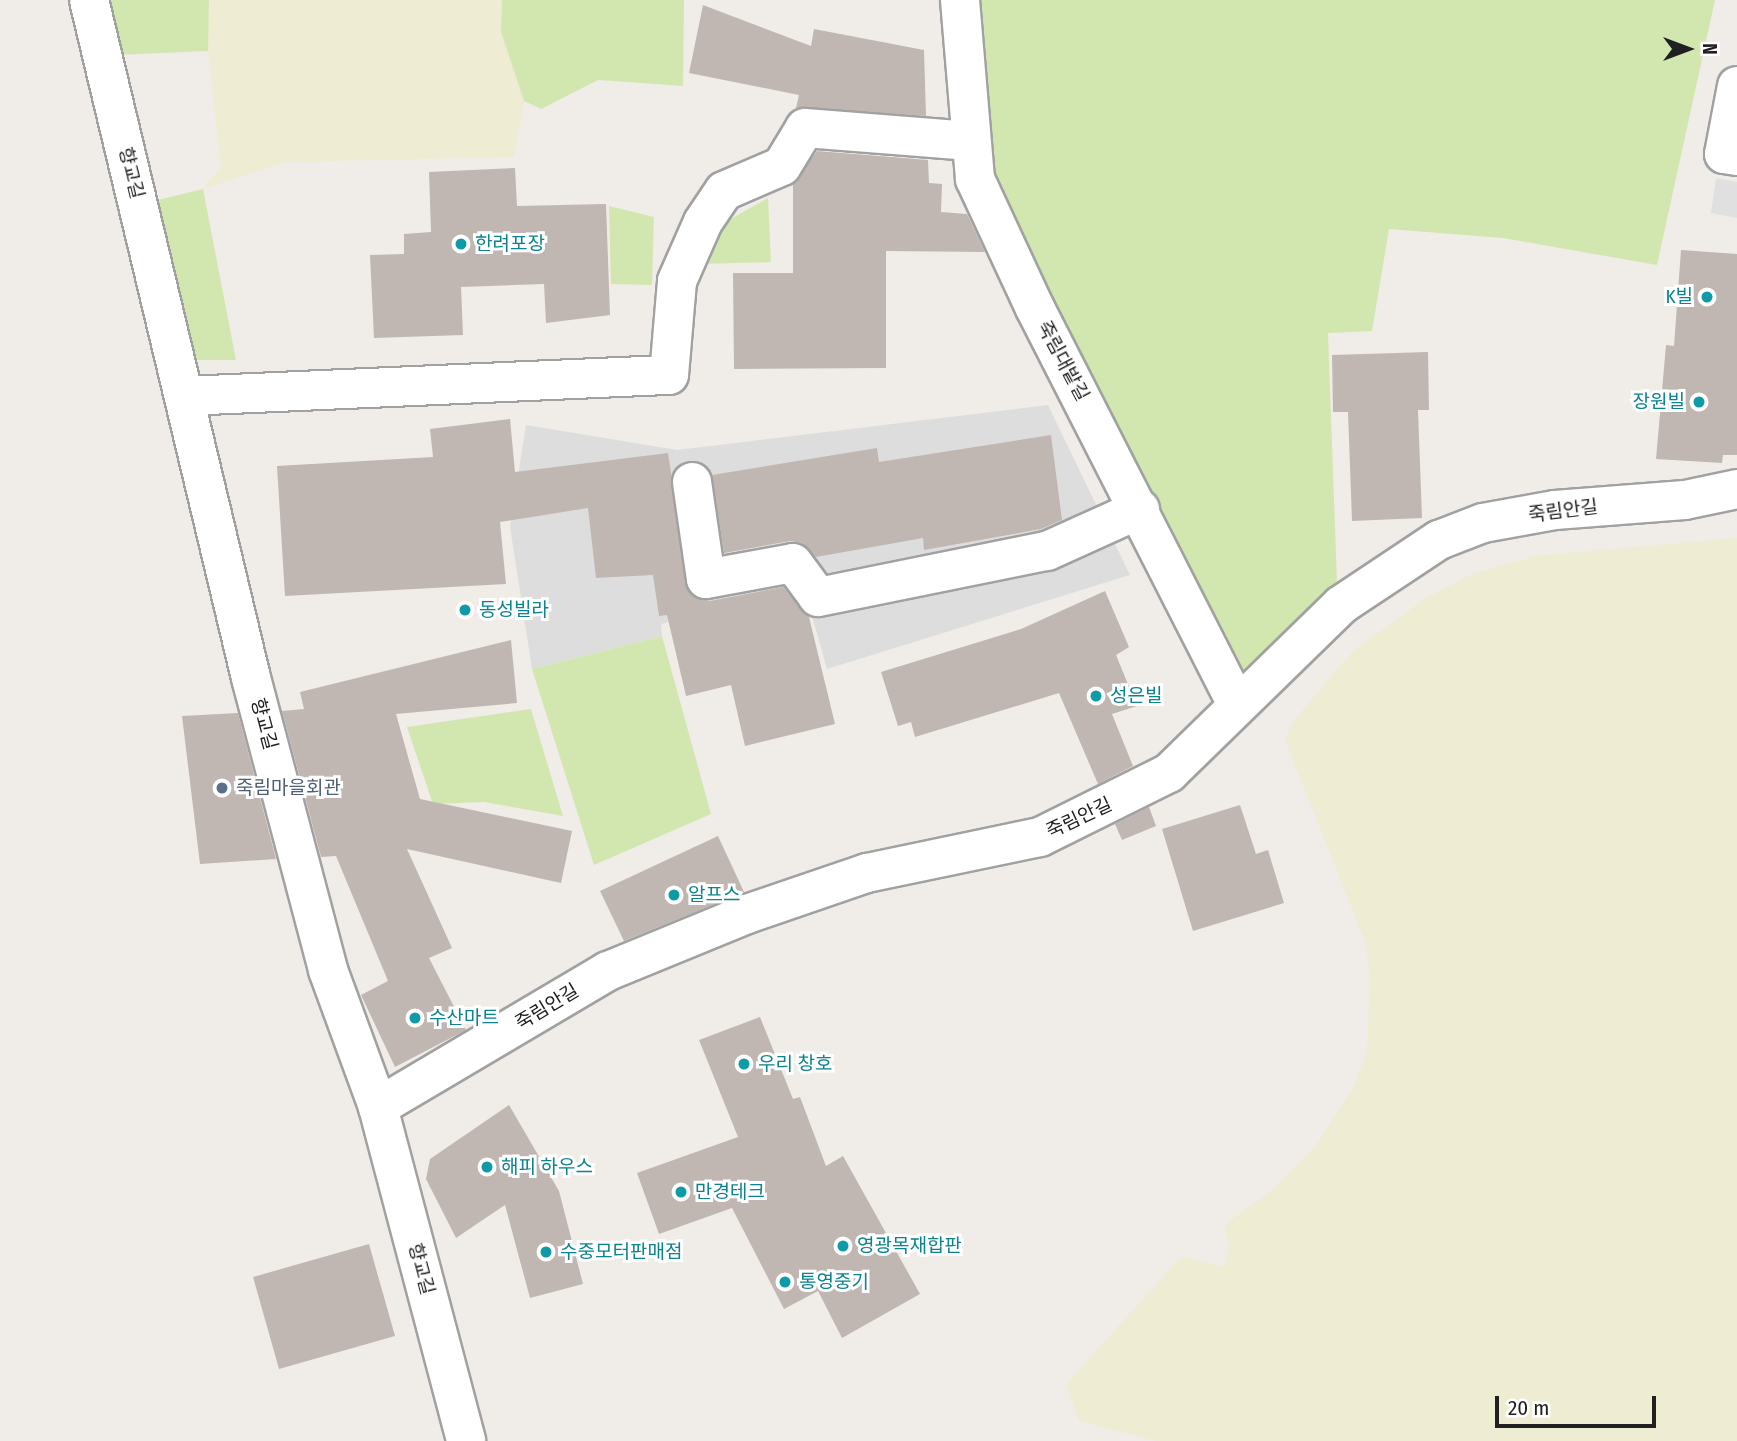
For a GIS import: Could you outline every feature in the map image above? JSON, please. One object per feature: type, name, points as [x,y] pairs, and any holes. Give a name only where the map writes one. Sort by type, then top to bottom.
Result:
[{"type":"street","name":"향교길","points":[[89,0],[251,678],[328,970],[378,1107],[466,1441]]},
{"type":"street","name":"죽림대밭길","points":[[960,0],[975,179],[1018,273],[1236,703]]},
{"type":"street","points":[[1737,86],[1724,154],[1737,156]]},
{"type":"street","points":[[185,396],[669,375],[677,281],[703,222],[724,191],[782,166],[804,128],[970,141]]},
{"type":"street","points":[[692,482],[706,579],[793,563],[818,597],[1047,551],[1140,509]]},
{"type":"street","name":"죽림안길","points":[[378,1107],[608,971],[747,914],[867,873],[1052,831],[1169,774],[1236,703],[1247,698],[1340,605],[1439,540],[1483,523],[1555,510],[1685,500],[1737,489]]},
{"type":"shaded area","points":[[209,0],[502,0],[501,32],[524,101],[514,157],[284,162],[203,189],[221,167],[208,52]]},
{"type":"shaded area","points":[[1716,178],[1737,182],[1737,218],[1711,213]]},
{"type":"shaded area","points":[[1048,405],[1130,575],[827,669],[804,587],[661,624],[662,636],[532,669],[510,527],[526,425],[677,450]]},
{"type":"shaded area","points":[[1737,538],[1737,1441],[1156,1441],[1079,1421],[1066,1384],[1181,1257],[1224,1267],[1229,1246],[1224,1225],[1269,1192],[1316,1145],[1355,1084],[1367,1050],[1370,978],[1366,944],[1285,740],[1293,721],[1353,651],[1426,598],[1473,574],[1536,556]]},
{"type":"green space","points":[[103,0],[209,0],[208,51],[115,55]]},
{"type":"green space","points":[[502,0],[684,0],[683,86],[598,80],[541,109],[524,101],[501,32]]},
{"type":"green space","points":[[971,0],[1715,0],[1657,265],[1503,238],[1389,229],[1372,331],[1328,333],[1337,582],[1241,679],[984,206]]},
{"type":"green space","points":[[203,189],[236,360],[197,360],[150,202]]},
{"type":"green space","points":[[768,198],[771,262],[698,264],[704,234]]},
{"type":"green space","points":[[609,206],[654,217],[652,285],[611,284]]},
{"type":"green space","points":[[662,636],[711,814],[594,865],[532,669]]},
{"type":"green space","points":[[531,709],[563,816],[484,802],[433,804],[407,727]]},
{"type":"building","points":[[703,5],[811,46],[814,29],[924,50],[926,116],[796,108],[799,95],[689,73]]},
{"type":"building","points":[[817,151],[928,160],[929,183],[942,184],[941,212],[967,214],[985,252],[886,251],[886,368],[734,369],[733,273],[793,273],[793,184]]},
{"type":"building","name":"한려포장","points":[[515,168],[517,206],[606,204],[610,315],[546,323],[544,284],[461,287],[463,335],[374,338],[370,255],[404,254],[404,234],[431,232],[429,172]]},
{"type":"building","points":[[1681,250],[1737,254],[1737,455],[1723,455],[1722,463],[1656,459],[1666,345],[1674,346]]},
{"type":"building","points":[[1428,352],[1429,410],[1418,410],[1422,518],[1352,521],[1348,412],[1333,412],[1332,355]]},
{"type":"building","points":[[510,419],[515,472],[668,453],[689,592],[710,601],[783,587],[809,617],[835,724],[745,746],[731,685],[686,696],[667,615],[659,616],[653,575],[596,578],[588,508],[500,522],[506,584],[285,596],[277,466],[433,457],[430,429]]},
{"type":"building","points":[[1051,435],[1062,520],[1041,529],[924,550],[923,538],[816,557],[802,543],[790,541],[724,553],[712,475],[877,448],[879,462]]},
{"type":"building","points":[[1105,591],[1129,647],[1116,655],[1137,706],[1112,714],[1133,766],[1098,784],[1059,693],[915,737],[911,722],[898,726],[881,672],[1021,629]]},
{"type":"building","points":[[511,640],[517,703],[396,714],[420,799],[572,831],[561,883],[407,849],[452,948],[429,958],[466,1030],[395,1067],[361,995],[388,981],[336,856],[321,857],[282,711],[304,709],[300,692]]},
{"type":"building","name":"죽림마을회관","points":[[238,713],[276,859],[200,864],[182,716]]},
{"type":"building","points":[[1240,805],[1256,854],[1268,850],[1284,903],[1193,931],[1162,829]]},
{"type":"building","points":[[1149,807],[1156,826],[1122,840],[1115,824]]},
{"type":"building","name":"알프스","points":[[718,836],[744,892],[624,941],[600,891]]},
{"type":"building","points":[[760,1017],[793,1099],[800,1097],[826,1166],[843,1156],[920,1294],[842,1338],[818,1291],[784,1309],[732,1208],[659,1234],[637,1173],[738,1137],[699,1040]]},
{"type":"building","points":[[509,1105],[559,1191],[583,1284],[530,1298],[505,1205],[456,1238],[426,1179],[430,1159]]},
{"type":"building","points":[[369,1244],[395,1336],[279,1369],[253,1277]]},
{"type":"place","name":"한려포장","points":[[461,244]]},
{"type":"place","name":"K빌","points":[[1707,297]]},
{"type":"place","name":"장원빌","points":[[1699,402]]},
{"type":"place","name":"동성빌라","points":[[465,610]]},
{"type":"place","name":"성은빌","points":[[1096,696]]},
{"type":"place","name":"죽림마을회관","points":[[222,788]]},
{"type":"place","name":"알프스","points":[[674,895]]},
{"type":"place","name":"수산마트","points":[[415,1018]]},
{"type":"place","name":"우리 창호","points":[[744,1064]]},
{"type":"place","name":"해피 하우스","points":[[487,1167]]},
{"type":"place","name":"만경테크","points":[[681,1192]]},
{"type":"place","name":"영광목재합판","points":[[843,1246]]},
{"type":"place","name":"수중모터판매점","points":[[546,1252]]},
{"type":"place","name":"통영중기","points":[[785,1282]]}]
